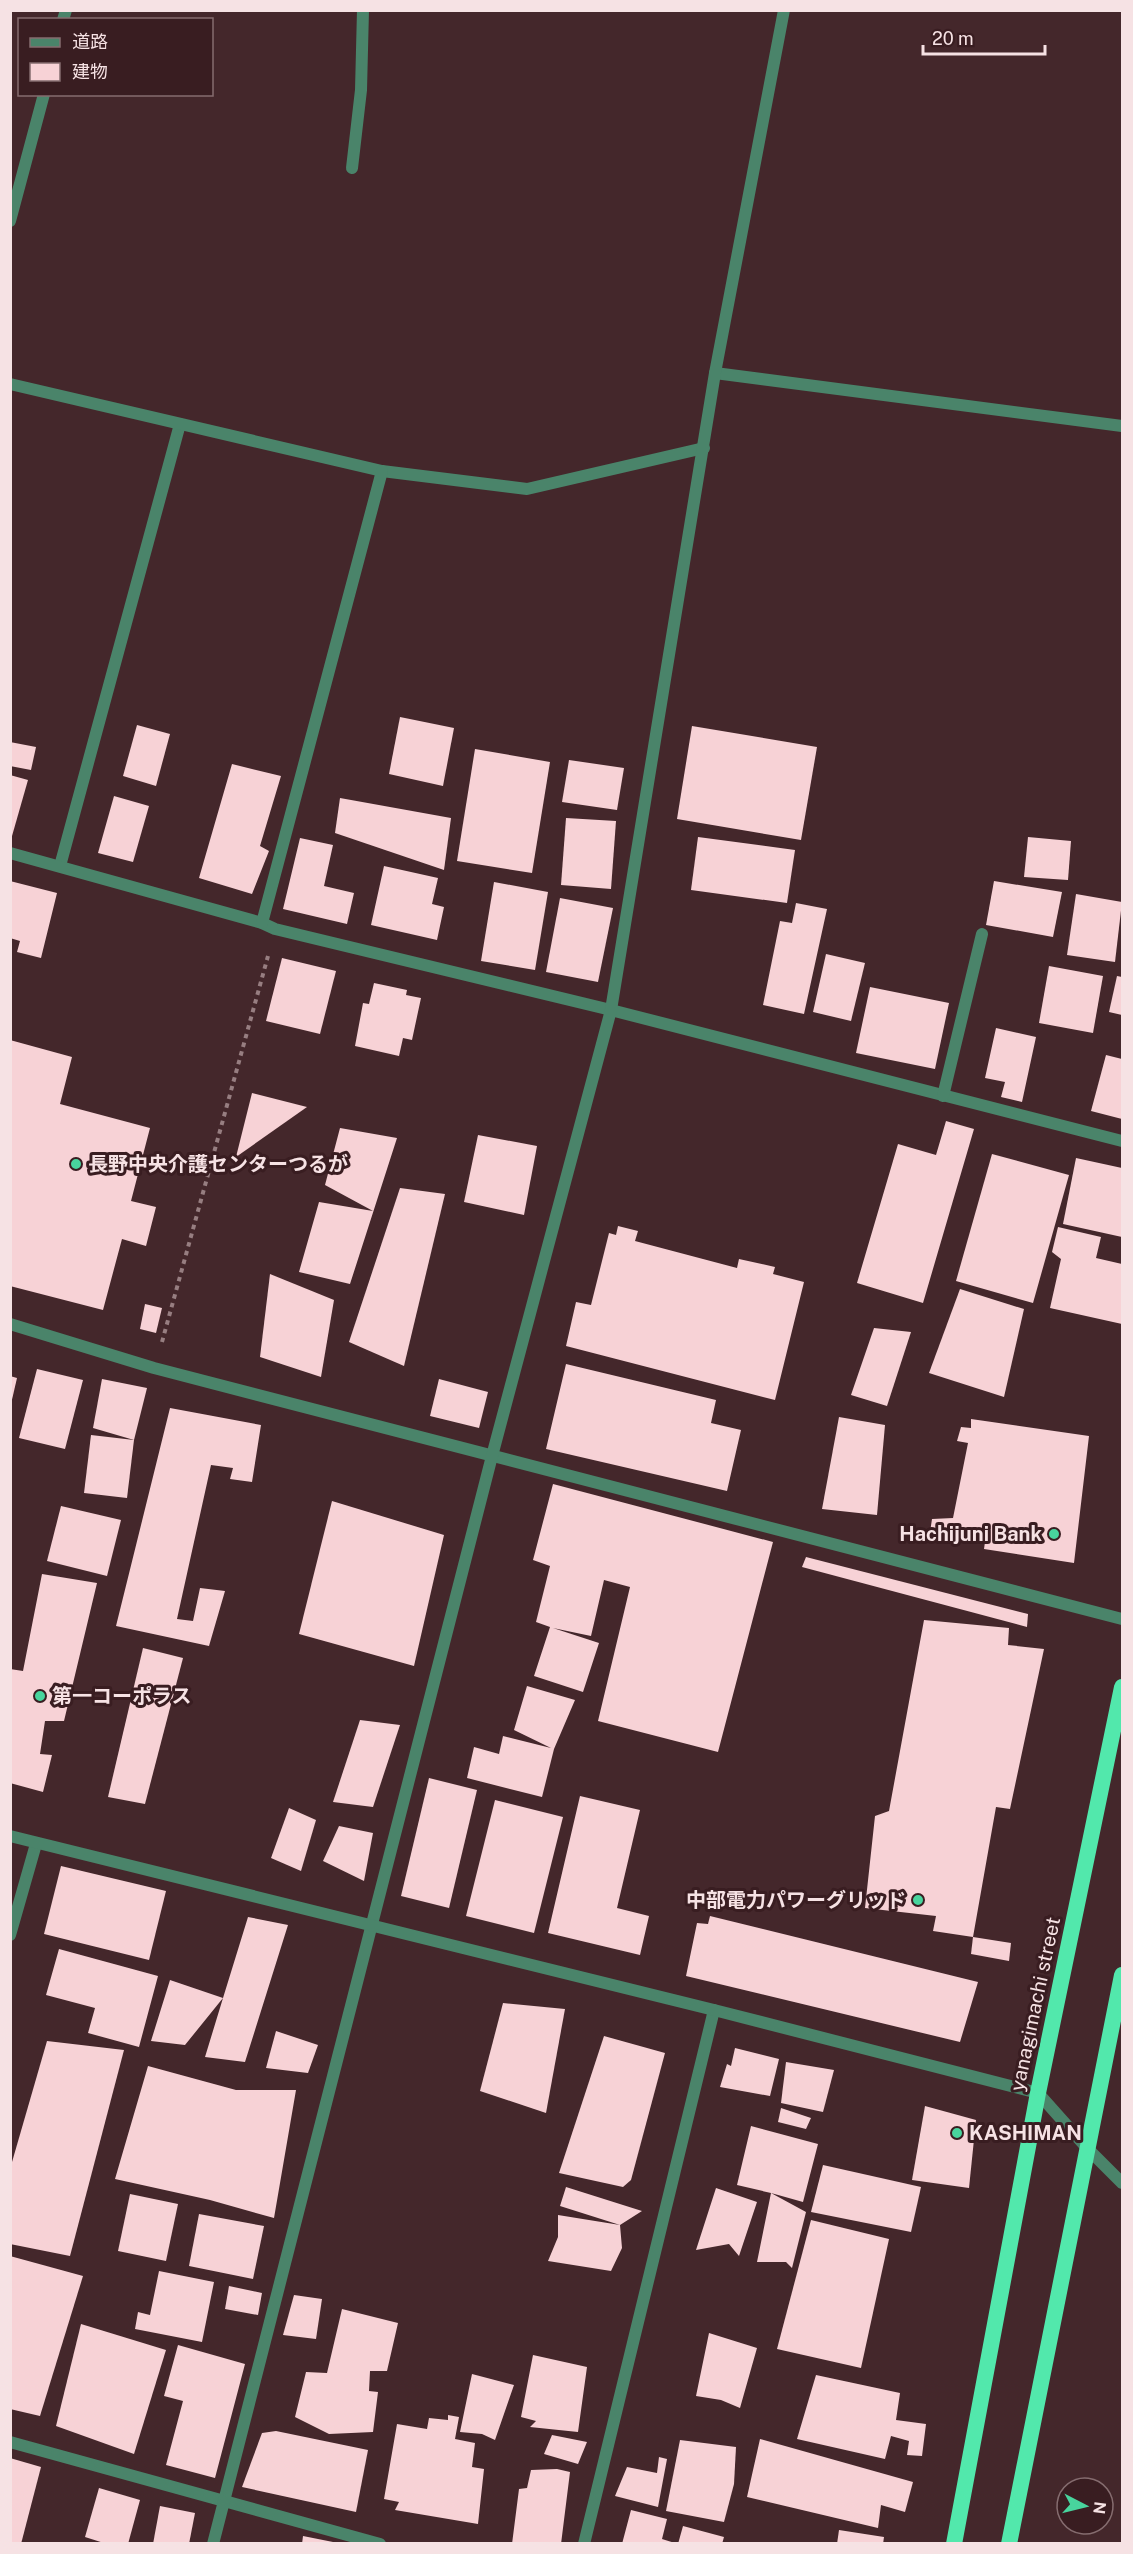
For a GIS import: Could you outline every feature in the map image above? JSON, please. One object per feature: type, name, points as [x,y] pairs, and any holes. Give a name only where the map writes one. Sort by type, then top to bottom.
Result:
[{"type":"highway","name":"yanagimachi street","points":[[954,2544],[1038,2093],[1122,1687]]},
{"type":"highway","points":[[1009,2544],[1122,1976]]},
{"type":"street","points":[[352,168],[361,90],[363,10]]},
{"type":"street","points":[[213,2544],[492,1456],[611,1010],[716,373],[784,10]]},
{"type":"street","points":[[10,221],[43,96]]},
{"type":"street","points":[[716,373],[1122,426]]},
{"type":"street","points":[[10,384],[382,471],[527,489],[704,448]]},
{"type":"street","points":[[60,866],[180,424]]},
{"type":"street","points":[[262,923],[382,471]]},
{"type":"street","points":[[10,853],[262,923],[275,930],[611,1010],[1122,1141]]},
{"type":"street","points":[[943,1096],[982,933]]},
{"type":"street","points":[[10,1324],[154,1368],[1122,1619]]},
{"type":"street","points":[[10,1836],[714,2010],[1038,2093],[1122,2183]]},
{"type":"street","points":[[10,1935],[36,1844]]},
{"type":"street","points":[[584,2544],[714,2010]]},
{"type":"street","points":[[10,2442],[380,2544]]},
{"type":"path","points":[[154,1368],[275,930]]},
{"type":"building","points":[[400,717],[454,728],[443,786],[389,774]]},
{"type":"building","points":[[137,725],[170,734],[156,786],[123,776]]},
{"type":"building","points":[[692,726],[817,747],[801,840],[677,819]]},
{"type":"building","points":[[10,742],[36,747],[31,770],[10,766]]},
{"type":"building","points":[[475,749],[550,762],[532,873],[457,861]]},
{"type":"building","points":[[569,760],[624,768],[617,810],[562,802]]},
{"type":"building","points":[[232,764],[281,776],[260,846],[269,851],[252,894],[199,878]]},
{"type":"building","points":[[10,775],[28,780],[12,836],[10,835]]},
{"type":"building","points":[[114,796],[149,806],[133,862],[98,853]]},
{"type":"building","points":[[340,798],[451,818],[444,870],[335,833]]},
{"type":"building","points":[[566,818],[616,821],[611,889],[561,885]]},
{"type":"building","points":[[698,837],[795,850],[787,903],[691,890]]},
{"type":"building","points":[[1028,837],[1071,841],[1068,880],[1024,877]]},
{"type":"building","points":[[300,838],[333,845],[324,886],[354,893],[347,924],[283,909]]},
{"type":"building","points":[[384,866],[438,878],[432,904],[444,907],[437,940],[371,925]]},
{"type":"building","points":[[10,881],[57,893],[41,958],[17,952],[20,941],[10,938]]},
{"type":"building","points":[[994,881],[1062,892],[1053,937],[986,925]]},
{"type":"building","points":[[494,882],[548,892],[535,970],[481,961]]},
{"type":"building","points":[[1076,894],[1122,902],[1115,962],[1067,955]]},
{"type":"building","points":[[560,898],[613,908],[598,982],[546,972]]},
{"type":"building","points":[[796,903],[827,909],[804,1014],[763,1005],[780,921],[792,923]]},
{"type":"building","points":[[826,954],[865,963],[851,1021],[813,1012]]},
{"type":"building","points":[[282,958],[336,971],[320,1034],[266,1021]]},
{"type":"building","points":[[1049,966],[1103,976],[1093,1033],[1039,1023]]},
{"type":"building","points":[[1117,976],[1122,977],[1122,1015],[1109,1012]]},
{"type":"building","points":[[374,983],[407,990],[406,995],[421,998],[412,1040],[403,1038],[399,1056],[355,1046],[363,1003],[369,1004]]},
{"type":"building","points":[[870,987],[949,1003],[935,1069],[856,1053]]},
{"type":"building","points":[[996,1028],[1036,1037],[1022,1102],[1001,1097],[1005,1082],[985,1078]]},
{"type":"building","name":"長野中央介護センターつるが","points":[[10,1040],[72,1057],[60,1104],[150,1128],[131,1201],[156,1207],[146,1246],[122,1239],[103,1310],[10,1286]]},
{"type":"building","points":[[1106,1055],[1122,1059],[1122,1119],[1091,1111]]},
{"type":"building","points":[[252,1093],[307,1107],[236,1157]]},
{"type":"building","points":[[946,1121],[974,1129],[923,1303],[857,1283],[898,1144],[936,1155]]},
{"type":"building","points":[[340,1128],[397,1138],[350,1284],[299,1272],[319,1202],[373,1211],[325,1185]]},
{"type":"building","points":[[478,1135],[537,1146],[524,1215],[464,1202]]},
{"type":"building","points":[[992,1154],[1069,1175],[1033,1303],[956,1281]]},
{"type":"building","points":[[1076,1158],[1122,1168],[1122,1237],[1063,1224]]},
{"type":"building","points":[[400,1188],[445,1194],[404,1366],[349,1342]]},
{"type":"building","points":[[618,1226],[638,1231],[635,1241],[737,1268],[739,1259],[775,1267],[773,1274],[804,1282],[775,1400],[566,1346],[576,1302],[591,1305],[609,1233],[616,1235]]},
{"type":"building","points":[[1058,1227],[1101,1237],[1096,1258],[1122,1264],[1122,1324],[1050,1308],[1061,1259],[1052,1252]]},
{"type":"building","points":[[270,1274],[334,1300],[321,1377],[260,1357]]},
{"type":"building","points":[[960,1289],[1024,1309],[1004,1397],[929,1373]]},
{"type":"building","points":[[145,1304],[162,1308],[156,1333],[140,1329]]},
{"type":"building","points":[[874,1328],[911,1332],[887,1406],[851,1395]]},
{"type":"building","points":[[566,1364],[716,1400],[711,1423],[741,1430],[727,1491],[546,1449]]},
{"type":"building","points":[[37,1369],[83,1380],[65,1449],[19,1438]]},
{"type":"building","points":[[10,1376],[17,1378],[11,1404],[10,1404]]},
{"type":"building","points":[[102,1379],[147,1388],[134,1440],[93,1428]]},
{"type":"building","points":[[439,1379],[488,1392],[479,1428],[430,1416]]},
{"type":"building","points":[[170,1408],[261,1425],[252,1482],[230,1479],[233,1468],[211,1465],[177,1619],[193,1621],[200,1588],[225,1591],[209,1646],[116,1626]]},
{"type":"building","points":[[839,1417],[885,1425],[877,1515],[822,1509]]},
{"type":"building","points":[[971,1419],[1089,1436],[1074,1563],[984,1549],[985,1542],[929,1539],[932,1519],[953,1518],[968,1443],[957,1441],[961,1427],[971,1428]]},
{"type":"building","points":[[91,1435],[134,1440],[127,1498],[84,1493]]},
{"type":"building","points":[[553,1484],[773,1542],[718,1752],[598,1721],[630,1587],[604,1580],[591,1636],[553,1628],[599,1643],[583,1692],[534,1676],[550,1627],[536,1622],[550,1566],[533,1560]]},
{"type":"building","points":[[332,1501],[444,1535],[414,1666],[299,1634]]},
{"type":"building","points":[[61,1506],[121,1520],[107,1576],[47,1561]]},
{"type":"building","points":[[806,1557],[1028,1614],[1027,1627],[802,1567]]},
{"type":"building","name":"第一コーポラス","points":[[42,1574],[97,1583],[64,1721],[45,1721],[40,1754],[52,1755],[43,1792],[10,1783],[10,1669],[23,1671]]},
{"type":"building","points":[[924,1620],[1009,1628],[1008,1645],[1044,1649],[1010,1809],[996,1807],[973,1937],[933,1931],[936,1916],[865,1908],[875,1816],[889,1811]]},
{"type":"building","points":[[143,1648],[183,1658],[145,1804],[108,1797]]},
{"type":"building","points":[[527,1686],[575,1700],[554,1749],[542,1797],[467,1778],[474,1747],[499,1754],[503,1736],[551,1748],[514,1730]]},
{"type":"building","points":[[360,1720],[400,1725],[373,1807],[333,1802]]},
{"type":"building","points":[[429,1778],[477,1790],[449,1908],[401,1896]]},
{"type":"building","points":[[580,1796],[640,1810],[617,1908],[649,1916],[640,1955],[548,1933]]},
{"type":"building","points":[[495,1800],[563,1817],[534,1933],[466,1916]]},
{"type":"building","points":[[289,1808],[316,1820],[301,1871],[271,1858]]},
{"type":"building","points":[[339,1826],[373,1833],[364,1881],[323,1861]]},
{"type":"building","points":[[61,1866],[166,1891],[149,1960],[44,1934]]},
{"type":"building","points":[[710,1916],[978,1982],[960,2042],[686,1976],[697,1923],[708,1924]]},
{"type":"building","points":[[248,1917],[288,1925],[245,2062],[205,2057]]},
{"type":"building","points":[[973,1937],[1011,1943],[1009,1961],[971,1954]]},
{"type":"building","points":[[59,1949],[158,1976],[139,2047],[88,2033],[95,2008],[46,1995]]},
{"type":"building","points":[[170,1980],[223,1998],[185,2045],[151,2041]]},
{"type":"building","points":[[503,2003],[565,2009],[546,2113],[480,2091]]},
{"type":"building","points":[[276,2031],[318,2045],[308,2073],[266,2068]]},
{"type":"building","points":[[604,2036],[665,2053],[631,2180],[623,2187],[559,2173]]},
{"type":"building","points":[[47,2041],[124,2050],[70,2256],[10,2244],[10,2169]]},
{"type":"building","points":[[735,2048],[779,2059],[770,2096],[720,2087],[727,2064],[731,2066]]},
{"type":"building","points":[[786,2062],[834,2070],[823,2112],[781,2103]]},
{"type":"building","points":[[148,2066],[236,2090],[296,2090],[274,2218],[210,2200],[115,2179]]},
{"type":"building","points":[[925,2106],[976,2120],[969,2188],[912,2180]]},
{"type":"building","points":[[781,2108],[811,2118],[806,2129],[778,2122]]},
{"type":"building","points":[[751,2126],[818,2144],[803,2202],[737,2185]]},
{"type":"building","points":[[823,2165],[921,2187],[911,2232],[811,2212]]},
{"type":"building","points":[[566,2187],[642,2211],[620,2225],[560,2206]]},
{"type":"building","points":[[716,2188],[757,2202],[739,2256],[729,2244],[696,2250]]},
{"type":"building","points":[[771,2193],[806,2212],[792,2268],[786,2262],[757,2262]]},
{"type":"building","points":[[130,2194],[178,2204],[166,2261],[118,2251]]},
{"type":"building","points":[[199,2214],[264,2226],[253,2279],[189,2266]]},
{"type":"building","points":[[558,2215],[620,2225],[622,2248],[611,2271],[548,2261],[558,2237]]},
{"type":"building","points":[[811,2220],[889,2239],[861,2368],[777,2349]]},
{"type":"building","points":[[10,2256],[83,2276],[40,2416],[10,2409]]},
{"type":"building","points":[[159,2271],[214,2282],[202,2342],[135,2329],[138,2312],[150,2315]]},
{"type":"building","points":[[229,2286],[262,2293],[258,2315],[225,2309]]},
{"type":"building","points":[[294,2295],[322,2299],[316,2339],[283,2335]]},
{"type":"building","points":[[342,2309],[398,2323],[387,2371],[370,2371],[369,2391],[378,2392],[373,2432],[329,2434],[295,2417],[306,2372],[327,2373]]},
{"type":"building","points":[[81,2324],[166,2350],[134,2454],[56,2426]]},
{"type":"building","points":[[709,2333],[757,2348],[740,2408],[721,2400],[696,2396]]},
{"type":"building","points":[[178,2345],[245,2364],[215,2478],[166,2465],[183,2401],[164,2396]]},
{"type":"building","points":[[533,2355],[587,2367],[578,2432],[530,2427],[536,2421],[521,2417]]},
{"type":"building","points":[[472,2374],[514,2385],[495,2440],[482,2434],[460,2432]]},
{"type":"building","points":[[816,2375],[900,2393],[896,2420],[926,2424],[922,2456],[907,2455],[909,2441],[891,2436],[885,2459],[797,2439]]},
{"type":"building","points":[[448,2415],[459,2417],[455,2439],[475,2443],[472,2467],[484,2469],[478,2524],[395,2510],[399,2502],[384,2499],[397,2424],[427,2429],[429,2418],[448,2420]]},
{"type":"building","points":[[276,2431],[368,2450],[356,2512],[242,2487],[262,2433]]},
{"type":"building","points":[[552,2435],[587,2442],[578,2464],[544,2454]]},
{"type":"building","points":[[760,2439],[913,2482],[905,2512],[881,2505],[878,2528],[747,2497]]},
{"type":"building","points":[[680,2440],[736,2447],[734,2484],[724,2522],[666,2511]]},
{"type":"building","points":[[659,2457],[667,2459],[658,2507],[615,2496],[627,2467],[657,2473]]},
{"type":"building","points":[[10,2458],[41,2467],[21,2544],[10,2544]]},
{"type":"building","points":[[557,2469],[570,2472],[561,2544],[512,2544],[519,2489],[527,2488],[531,2470]]},
{"type":"building","points":[[99,2488],[140,2500],[128,2544],[107,2544],[85,2537]]},
{"type":"building","points":[[160,2506],[195,2513],[189,2544],[153,2544]]},
{"type":"building","points":[[631,2510],[667,2519],[662,2539],[678,2544],[622,2544]]},
{"type":"building","points":[[683,2526],[724,2537],[722,2544],[678,2544]]},
{"type":"building","points":[[839,2530],[884,2537],[883,2544],[837,2544]]},
{"type":"building","points":[[303,2536],[333,2542],[333,2544],[302,2544]]},
{"type":"place","name":"長野中央介護センターつるが","points":[[76,1164]]},
{"type":"place","name":"Hachijuni Bank","points":[[1054,1534]]},
{"type":"place","name":"第一コーポラス","points":[[40,1696]]},
{"type":"place","name":"中部電力パワーグリッド","points":[[918,1900]]},
{"type":"place","name":"KASHIMAN","points":[[957,2133]]}]
